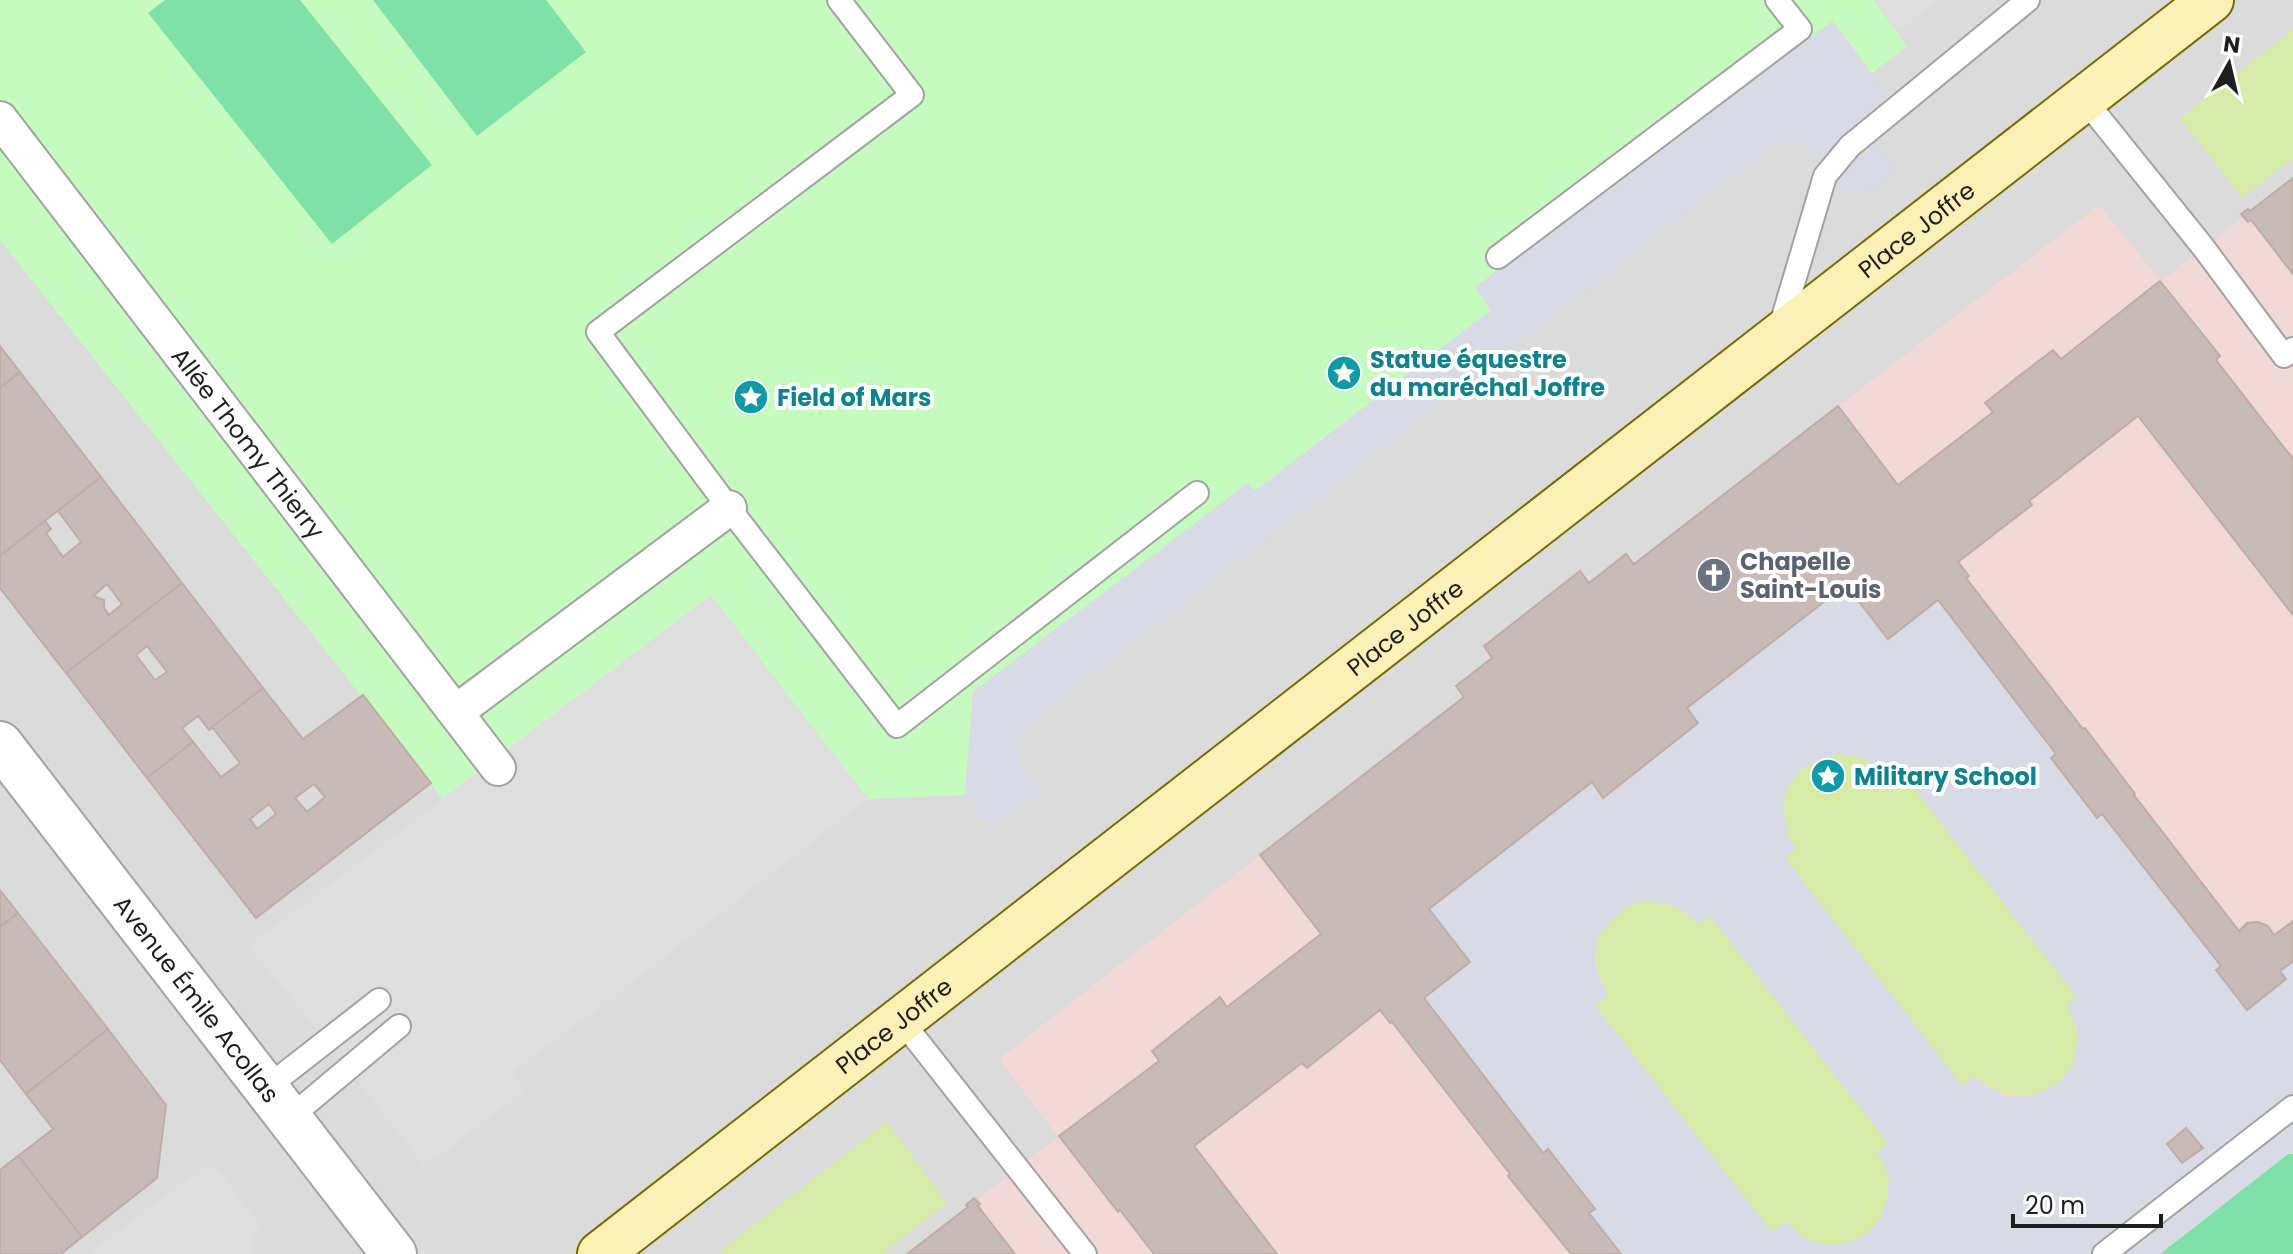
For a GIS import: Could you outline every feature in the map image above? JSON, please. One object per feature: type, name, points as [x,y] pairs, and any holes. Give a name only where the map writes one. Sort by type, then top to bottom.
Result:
[{"type":"main road","name":"Place Joffre","points":[[600,1254],[2211,0]]},
{"type":"street","name":"Allée Thomy Thierry","points":[[0,119],[498,768]]},
{"type":"street","points":[[456,712],[729,508]]},
{"type":"street","name":"Avenue Émile Acollas","points":[[0,744],[394,1254]]},
{"type":"lane","points":[[839,0],[912,95],[598,332],[897,726],[1197,493]]},
{"type":"lane","points":[[1498,257],[1800,29],[1777,0]]},
{"type":"lane","points":[[1777,338],[1825,176],[1850,146],[2028,0]]},
{"type":"lane","points":[[2084,99],[2203,247],[2284,356],[2293,349]]},
{"type":"lane","points":[[276,1104],[379,1000]]},
{"type":"lane","points":[[901,1020],[1085,1254]]},
{"type":"lane","points":[[276,1104],[399,1026]]},
{"type":"lane","points":[[2104,1254],[2293,1107]]},
{"type":"shaded area","points":[[0,0],[2293,0],[2293,1254],[0,1254]]},
{"type":"shaded area","points":[[1873,0],[1939,0],[1897,32]]},
{"type":"shaded area","points":[[1833,21],[1887,96],[1821,157],[1813,157],[1805,148],[1792,142],[1776,143],[1030,723],[1020,740],[1019,753],[1023,767],[1042,791],[992,829],[965,795],[973,692],[1248,483],[1255,491],[1491,310],[1475,288]]},
{"type":"shaded area","points":[[1875,144],[1898,171],[1864,193],[1847,192],[1839,187],[1843,172]]},
{"type":"shaded area","name":"Military School","points":[[2293,178],[2293,1254],[907,1254],[967,1207],[974,1198],[977,1200],[1058,1137],[999,1059],[1463,697],[1456,686],[1492,658],[1484,646],[1580,571],[1589,582],[1626,554],[1634,564],[2099,205],[2161,281],[2243,217],[2241,214],[2248,209],[2251,211]]},
{"type":"shaded area","points":[[1846,585],[1938,600],[2056,754],[2051,758],[2097,817],[2102,814],[2221,966],[2217,971],[2247,1009],[2285,980],[2280,971],[2293,961],[2293,1154],[2288,1154],[2160,1254],[1621,1254],[1589,1213],[1595,1208],[1549,1149],[1543,1153],[1424,998],[1429,909],[1592,782],[1603,798],[1698,723],[1687,708]],"holes":[[[1839,754],[1858,756],[1888,777],[1899,769],[2076,996],[2066,1005],[2077,1027],[2078,1047],[2073,1063],[2056,1085],[2027,1097],[2004,1095],[1987,1087],[1975,1076],[1962,1085],[1785,858],[1797,848],[1789,838],[1784,816],[1784,800],[1790,784],[1802,769],[1819,759]],[[1645,901],[1681,909],[1699,924],[1710,916],[1888,1143],[1877,1152],[1889,1177],[1884,1212],[1864,1235],[1848,1243],[1831,1245],[1814,1243],[1786,1222],[1772,1232],[1595,1006],[1608,994],[1595,964],[1595,949],[1601,932],[1626,907]]]},
{"type":"shaded area","points":[[711,595],[868,799],[609,1001],[512,1072],[525,1090],[425,1167],[248,946]]},
{"type":"shaded area","points":[[210,1166],[220,1172],[259,1223],[261,1229],[254,1236],[255,1254],[89,1254],[200,1169]]},
{"type":"green space","name":"Field of Mars","points":[[0,0],[1873,0],[1907,46],[1872,73],[1833,21],[1475,287],[1491,310],[1255,491],[1248,484],[973,692],[965,795],[868,799],[711,596],[443,799],[0,240]]},
{"type":"green space","points":[[165,0],[300,0],[432,165],[332,244],[148,13]]},
{"type":"green space","points":[[373,0],[546,0],[586,52],[477,136]]},
{"type":"green space","points":[[2293,30],[2293,159],[2242,198],[2180,118]]},
{"type":"green space","points":[[1839,754],[1865,761],[1888,777],[1899,769],[2077,997],[2066,1005],[2076,1029],[2077,1050],[2070,1069],[2057,1084],[2040,1093],[2020,1096],[1997,1091],[1975,1076],[1962,1086],[1785,858],[1788,841],[1785,800],[1793,780],[1807,766]]},
{"type":"green space","points":[[1645,901],[1674,907],[1699,924],[1710,916],[1888,1143],[1884,1162],[1889,1182],[1885,1207],[1879,1221],[1863,1236],[1843,1244],[1821,1244],[1804,1237],[1786,1222],[1772,1233],[1595,1005],[1608,994],[1596,958],[1602,932],[1624,908]]},
{"type":"green space","points":[[887,1122],[947,1203],[882,1254],[717,1254]]},
{"type":"green space","points":[[2288,1154],[2293,1154],[2293,1254],[2160,1254]]},
{"type":"building","points":[[2293,178],[2293,274],[2251,220],[2248,222],[2241,214],[2248,209],[2250,211]]},
{"type":"building","points":[[2160,281],[2220,356],[2216,360],[2293,459],[2293,615],[2138,416],[2029,501],[2032,505],[1958,562],[1969,576],[1966,578],[2239,931],[2247,923],[2258,922],[2268,926],[2274,935],[2293,921],[2293,961],[2280,971],[2286,979],[2247,1010],[2216,970],[2221,966],[2102,814],[2097,818],[2051,758],[2056,754],[1938,600],[1888,639],[1846,585],[1687,708],[1698,723],[1603,798],[1592,782],[1429,909],[1470,962],[1424,998],[1543,1153],[1548,1149],[1595,1209],[1589,1213],[1621,1254],[1571,1254],[1380,1010],[1307,1068],[1302,1063],[1194,1146],[1277,1254],[1154,1254],[1059,1136],[1159,1061],[1152,1051],[1220,997],[1227,1007],[1321,934],[1260,855],[1464,697],[1456,686],[1492,658],[1484,646],[1580,571],[1589,583],[1626,554],[1634,564],[1838,406],[1898,485],[1993,412],[1985,403],[2019,376],[2053,350],[2061,359]]},
{"type":"building","points":[[0,346],[20,372],[0,388]]},
{"type":"building","points":[[20,372],[101,477],[0,556],[0,388]]},
{"type":"building","points":[[101,477],[182,583],[66,673],[0,588],[0,556],[45,521],[51,529],[46,533],[63,557],[81,542],[58,511]],"holes":[[[107,584],[122,604],[109,615],[104,608],[104,600],[93,596]]]},
{"type":"building","points":[[182,583],[263,688],[209,730],[198,716],[182,728],[193,742],[147,778],[66,673]],"holes":[[[147,646],[167,672],[155,680],[136,655]]]},
{"type":"building","points":[[263,688],[303,739],[363,695],[431,783],[256,918],[147,778],[193,742],[221,777],[240,763],[212,727]],"holes":[[[314,784],[325,797],[307,812],[295,798]],[[269,804],[276,814],[257,829],[250,819]]]},
{"type":"building","points":[[0,890],[18,913],[0,927]]},
{"type":"building","points":[[18,913],[108,1029],[26,1094],[0,1060],[0,927]]},
{"type":"building","points":[[108,1029],[166,1105],[157,1178],[82,1237],[18,1156],[53,1129],[26,1094]]},
{"type":"building","points":[[2186,1128],[2203,1148],[2182,1163],[2167,1144]]},
{"type":"building","points":[[18,1156],[82,1237],[61,1254],[0,1254],[0,1170]]},
{"type":"building","points":[[974,1198],[1015,1254],[907,1254],[968,1207],[966,1205]]},
{"type":"place","name":"Statue équestre du maréchal Joffre","points":[[1344,373]]},
{"type":"place","name":"Field of Mars","points":[[751,397]]},
{"type":"place","name":"Chapelle Saint-Louis","points":[[1714,575]]},
{"type":"place","name":"Military School","points":[[1828,776]]}]
